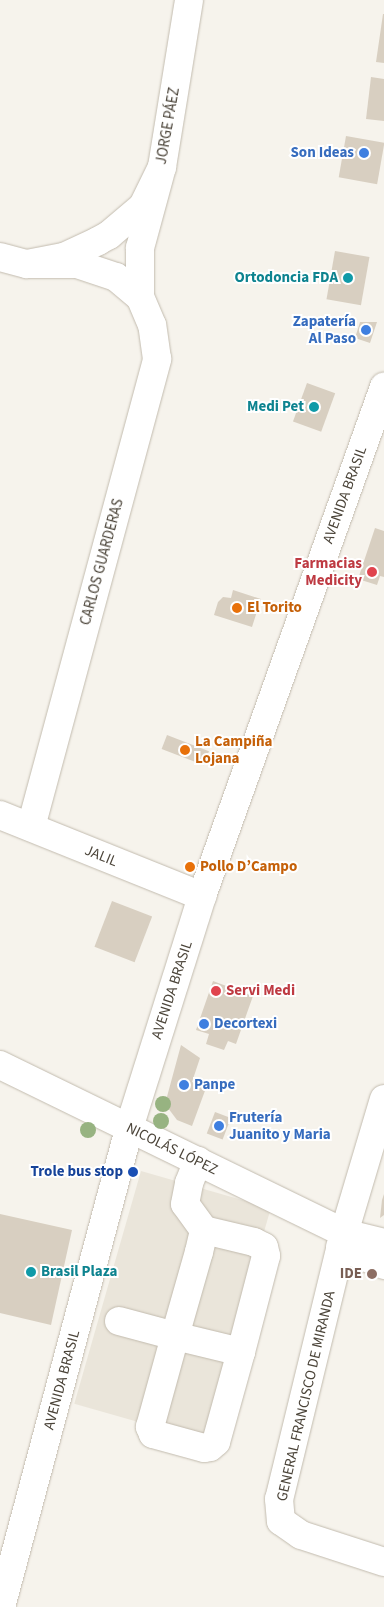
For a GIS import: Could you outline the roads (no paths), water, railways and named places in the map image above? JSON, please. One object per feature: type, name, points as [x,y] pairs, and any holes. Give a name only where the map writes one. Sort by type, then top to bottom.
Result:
[{"type":"street","name":"JORGE PÁEZ","points":[[27,264],[64,257],[109,235],[143,206],[162,167],[189,0]]},
{"type":"street","name":"CARLOS GUARDERAS","points":[[31,827],[157,359],[152,325],[140,297],[140,248],[162,167]]},
{"type":"street","points":[[0,257],[27,264]]},
{"type":"street","name":"CARLOS GUARDERAS","points":[[27,264],[77,264],[116,277],[140,297]]},
{"type":"street","name":"AVENIDA BRASIL","points":[[1,1607],[129,1128],[202,896],[384,386]]},
{"type":"street","name":"JALIL","points":[[0,815],[202,896]]},
{"type":"street","name":"NICOLÁS LÓPEZ","points":[[0,1065],[198,1161],[342,1240]]},
{"type":"street","name":"GENERAL FRANCISCO DE MIRANDA","points":[[384,1099],[342,1240],[279,1499],[281,1521],[301,1535],[384,1562]]},
{"type":"street","points":[[198,1161],[189,1183],[185,1204],[204,1230],[254,1242],[264,1247],[266,1256],[216,1442],[210,1447],[204,1448],[153,1434],[150,1430],[204,1230]]},
{"type":"street","points":[[342,1240],[384,1243]]},
{"type":"street","points":[[342,1240],[384,1265]]},
{"type":"street","points":[[119,1321],[241,1352]]},
{"type":"place","name":"Son Ideas","points":[[364,153]]},
{"type":"place","name":"Ortodoncia FDA","points":[[348,278]]},
{"type":"place","name":"Zapatería Al Paso","points":[[366,330]]},
{"type":"place","name":"Medi Pet","points":[[314,407]]},
{"type":"place","name":"Farmacias Medicity","points":[[372,572]]},
{"type":"place","name":"El Torito","points":[[237,608]]},
{"type":"place","name":"La Campiña Lojana","points":[[185,750]]},
{"type":"place","name":"Pollo D’Campo","points":[[190,867]]},
{"type":"place","name":"Servi Medi","points":[[216,991]]},
{"type":"place","name":"Decortexi","points":[[204,1024]]},
{"type":"place","name":"Panpe","points":[[184,1085]]},
{"type":"place","name":"Frutería Juanito y Maria","points":[[219,1126]]},
{"type":"place","name":"Trole bus stop","points":[[133,1172]]},
{"type":"place","name":"Brasil Plaza","points":[[31,1272]]},
{"type":"place","name":"IDE","points":[[372,1274]]}]
